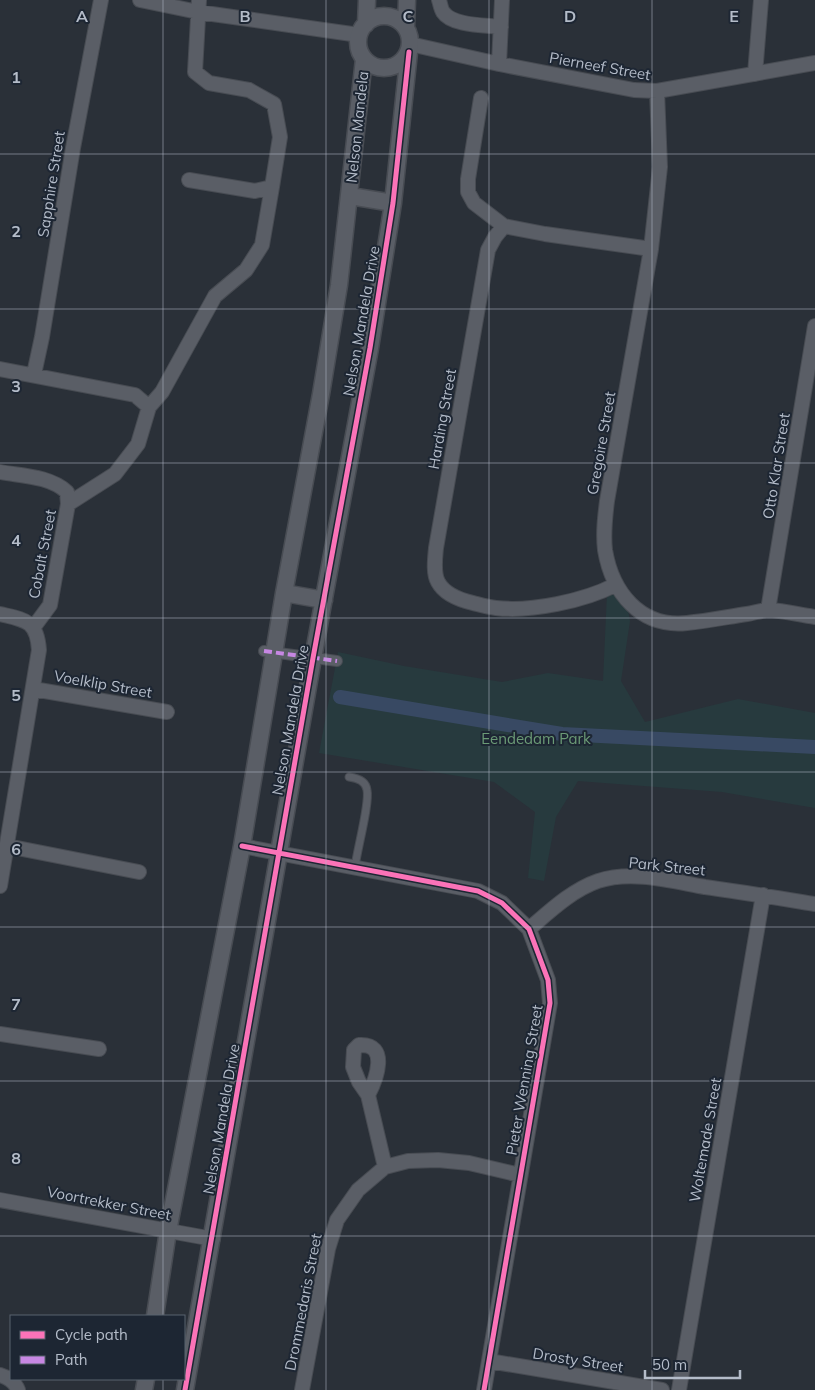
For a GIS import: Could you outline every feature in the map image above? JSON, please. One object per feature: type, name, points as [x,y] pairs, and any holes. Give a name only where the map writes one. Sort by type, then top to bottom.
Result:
[{"type":"street","name":"Sapphire Street","points":[[34,374],[101,0]]},
{"type":"street","points":[[140,0],[198,6],[362,29]]},
{"type":"street","points":[[362,29],[373,18],[391,16],[399,20],[406,27],[410,35],[409,48],[404,59],[398,65],[390,68],[374,67],[364,59],[359,48],[362,29],[367,0]]},
{"type":"street","points":[[406,27],[407,0]]},
{"type":"street","points":[[440,0],[443,12],[451,19],[501,27]]},
{"type":"street","points":[[499,64],[502,0]]},
{"type":"street","points":[[755,74],[761,0]]},
{"type":"street","points":[[68,504],[115,474],[138,444],[149,407],[162,392],[215,296],[246,270],[262,245],[280,137],[274,104],[249,90],[209,83],[195,72],[198,6]]},
{"type":"street","name":"Pierneef Street","points":[[409,48],[634,90],[657,91],[815,63]]},
{"type":"street","name":"Nelson Mandela Drive","points":[[185,1390],[213,1239],[313,658],[370,348],[394,203],[409,48]]},
{"type":"street","name":"Nelson Mandela","points":[[350,196],[364,59]]},
{"type":"street","name":"Gregoire Street","points":[[657,91],[660,166],[651,249],[604,525],[605,548],[609,569],[615,585],[630,603],[652,619],[663,622],[684,623],[768,610],[815,618]]},
{"type":"street","points":[[482,98],[468,179],[468,192],[474,203],[504,226],[545,234],[651,249]]},
{"type":"street","points":[[189,180],[255,191],[272,187]]},
{"type":"street","points":[[350,196],[394,203]]},
{"type":"street","name":"Nelson Mandela Drive","points":[[155,1315],[168,1231],[242,846],[269,651],[284,593],[321,394],[339,285],[350,196]]},
{"type":"street","name":"Harding Street","points":[[504,226],[488,250],[436,548],[435,566],[437,581],[446,592],[462,600],[496,608],[532,607],[577,600],[604,591],[615,585]]},
{"type":"street","name":"Otto Klar Street","points":[[768,610],[815,326]]},
{"type":"street","points":[[0,369],[34,374],[135,395],[149,407]]},
{"type":"street","name":"Cobalt Street","points":[[0,472],[40,478],[59,485],[67,492],[68,504],[50,605],[33,628]]},
{"type":"street","points":[[284,593],[324,600]]},
{"type":"street","points":[[0,614],[24,619],[33,628],[38,638],[39,650],[0,886]]},
{"type":"street","points":[[269,651],[337,661]]},
{"type":"street","name":"Voelklip Street","points":[[33,688],[167,712]]},
{"type":"street","points":[[7,846],[139,872]]},
{"type":"street","name":"Pieter Wenning Street","points":[[242,846],[478,891],[502,904],[529,929],[548,980],[550,1003],[484,1390]]},
{"type":"street","name":"Park Street","points":[[529,929],[552,908],[576,893],[598,882],[623,876],[669,881],[815,904]]},
{"type":"street","name":"Woltemade Street","points":[[679,1390],[763,896]]},
{"type":"street","points":[[0,1034],[98,1049]]},
{"type":"street","points":[[368,1095],[385,1167]]},
{"type":"street","name":"Drommedaris Street","points":[[302,1390],[328,1249],[337,1220],[358,1190],[385,1167],[408,1161],[438,1160],[468,1163],[520,1175]]},
{"type":"street","name":"Voortrekker Street","points":[[0,1200],[213,1239]]},
{"type":"street","name":"Drosty Street","points":[[489,1361],[662,1390]]},
{"type":"street","points":[[10,1380],[17,1386],[18,1390]]},
{"type":"lane","points":[[349,777],[357,778],[368,789],[355,867]]},
{"type":"green space","name":"Eendedam Park","points":[[607,593],[625,593],[630,621],[621,681],[645,722],[738,699],[815,713],[815,808],[722,792],[578,781],[556,817],[544,881],[528,878],[535,812],[494,782],[319,753],[338,652],[404,666],[502,682],[548,673],[603,681]]},
{"type":"waterway","points":[[340,697],[562,734],[815,747]]},
{"type":"marked path","points":[[264,651],[337,661]]},
{"type":"cycle path","points":[[185,1390],[313,658],[370,348],[393,203],[409,52]]},
{"type":"cycle path","points":[[242,846],[478,891],[502,903],[529,929],[548,980],[550,1003],[484,1390]]}]
